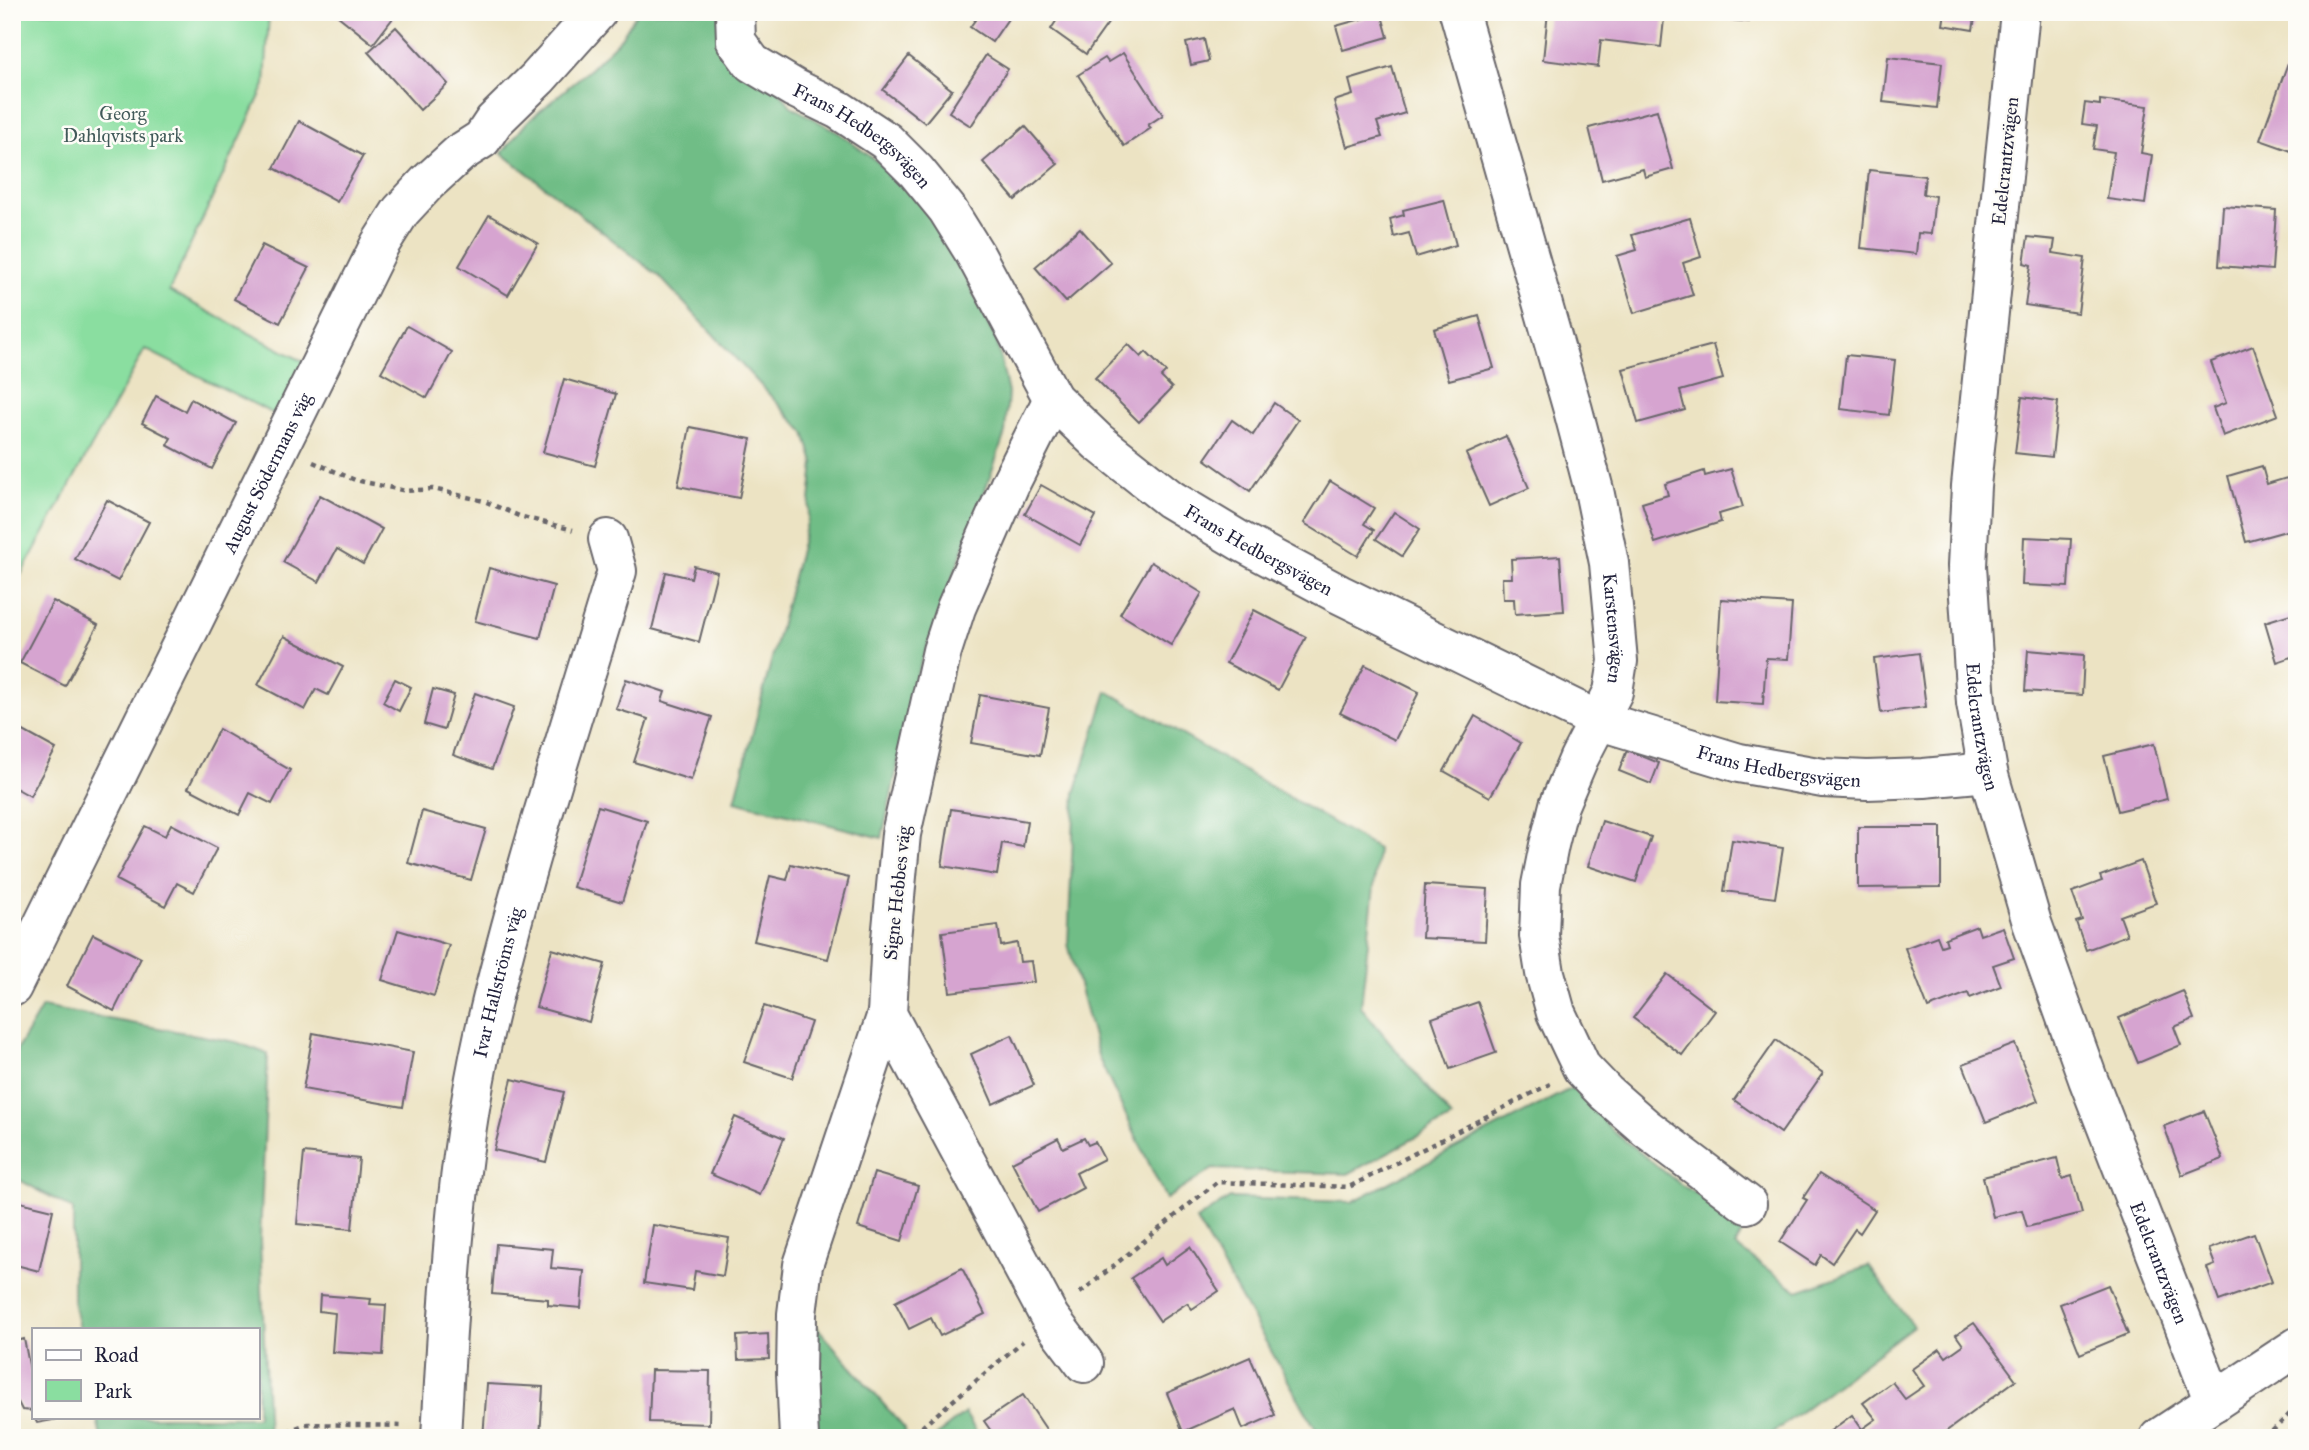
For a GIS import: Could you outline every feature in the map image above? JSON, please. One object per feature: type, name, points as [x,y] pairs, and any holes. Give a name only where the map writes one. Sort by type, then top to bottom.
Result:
[{"type":"street","name":"August Södermans väg","points":[[12,987],[380,244],[401,211],[460,153],[482,139],[494,121],[538,78],[597,12]]},
{"type":"street","name":"Frans Hedbergsvägen","points":[[735,12],[736,41],[752,63],[839,110],[886,141],[939,200],[975,254],[1053,399],[1098,442],[1170,499],[1240,541],[1339,594],[1597,720],[1739,763],[1823,778],[1912,779],[1988,772]]},
{"type":"street","name":"Karstensvägen","points":[[1459,12],[1594,490],[1609,563],[1618,661],[1613,692],[1597,720],[1559,806],[1541,885],[1539,936],[1545,973],[1556,1013],[1581,1068],[1646,1128],[1747,1204]]},
{"type":"street","name":"Edelcrantzvägen","points":[[2020,12],[1972,486],[1967,566],[1976,703],[1988,772],[2032,923],[2088,1079],[2214,1402]]},
{"type":"street","name":"Signe Hebbes väg","points":[[887,1014],[901,834],[942,651],[956,608],[989,531],[1053,399]]},
{"type":"street","name":"Ivar Hallströms väg","points":[[441,1432],[460,1186],[484,1035],[523,886],[617,571],[608,539]]},
{"type":"street","points":[[887,1014],[1050,1318],[1084,1363]]},
{"type":"street","points":[[799,1438],[797,1314],[803,1265],[887,1014]]},
{"type":"street","points":[[2159,1438],[2297,1347]]},
{"type":"path","points":[[280,447],[355,480],[406,491],[433,489],[484,501],[519,516],[608,539]]},
{"type":"path","points":[[922,1438],[923,1426],[1217,1182],[1349,1187],[1581,1068]]},
{"type":"path","points":[[2265,1438],[2297,1407]]},
{"type":"path","points":[[268,1438],[307,1424],[441,1432]]},
{"type":"green space","name":"Georg Dahlqvists park","points":[[12,12],[269,12],[265,85],[169,291],[308,364],[280,417],[145,349],[12,591]]},
{"type":"green space","points":[[637,12],[718,12],[791,106],[839,133],[879,163],[925,208],[963,272],[997,342],[1008,393],[1005,433],[917,674],[882,838],[735,801],[808,519],[814,463],[805,433],[660,277],[502,153],[527,122],[591,68],[621,38]]},
{"type":"green space","points":[[1107,691],[1378,849],[1361,1007],[1452,1118],[1348,1174],[1213,1169],[1166,1199],[1099,1059],[1068,944],[1075,793]]},
{"type":"green space","points":[[42,1007],[236,1042],[268,1054],[260,1239],[268,1438],[101,1438],[97,1418],[259,1418],[259,1328],[79,1328],[73,1301],[73,1209],[12,1176],[12,1058]]},
{"type":"green space","points":[[1572,1088],[1614,1132],[1680,1184],[1746,1225],[1735,1246],[1798,1291],[1869,1266],[1913,1326],[1766,1438],[1469,1438],[1466,1432],[1438,1438],[1321,1438],[1196,1220],[1230,1198],[1352,1202]]},
{"type":"green space","points":[[815,1325],[905,1429],[904,1438],[817,1438]]},
{"type":"green space","points":[[965,1413],[980,1438],[936,1438],[937,1435]]},
{"type":"building","points":[[339,12],[386,12],[393,18],[373,44],[337,15]]},
{"type":"building","points":[[981,12],[1012,13],[992,42],[970,27]]},
{"type":"building","points":[[1062,12],[1116,12],[1086,54],[1051,29]]},
{"type":"building","points":[[1371,12],[1381,12],[1388,37],[1343,50],[1336,26],[1372,16]]},
{"type":"building","points":[[1548,12],[1608,12],[1664,19],[1661,47],[1601,40],[1598,67],[1543,60]]},
{"type":"building","points":[[1723,12],[1750,12],[1749,22],[1722,19]]},
{"type":"building","points":[[1945,12],[1976,12],[1973,30],[1943,25]]},
{"type":"building","points":[[396,27],[448,84],[420,110],[368,52]]},
{"type":"building","points":[[1204,39],[1209,61],[1191,65],[1186,43]]},
{"type":"building","points":[[1123,53],[1163,115],[1148,125],[1151,128],[1124,146],[1078,75],[1105,58],[1108,62]]},
{"type":"building","points":[[986,55],[1008,69],[971,126],[949,112]]},
{"type":"building","points":[[909,56],[952,90],[925,123],[883,90]]},
{"type":"building","points":[[1888,57],[1942,63],[1937,108],[1883,102]]},
{"type":"building","points":[[2289,60],[2297,63],[2297,153],[2260,140]]},
{"type":"building","points":[[1392,67],[1405,113],[1377,122],[1382,137],[1347,147],[1334,101],[1353,95],[1349,80]]},
{"type":"building","points":[[2100,100],[2148,106],[2141,153],[2152,155],[2145,204],[2107,199],[2114,152],[2093,149],[2097,126],[2082,124],[2085,103],[2100,105]]},
{"type":"building","points":[[1657,110],[1673,169],[1645,177],[1643,169],[1602,180],[1589,128]]},
{"type":"building","points":[[299,121],[363,156],[337,202],[274,168]]},
{"type":"building","points":[[1025,126],[1058,164],[1015,200],[983,162]]},
{"type":"building","points":[[1869,170],[1925,176],[1923,194],[1935,196],[1931,234],[1918,233],[1916,254],[1861,248]]},
{"type":"building","points":[[1444,200],[1456,245],[1416,257],[1409,233],[1394,237],[1390,219],[1404,215],[1403,210]]},
{"type":"building","points":[[2223,206],[2276,210],[2272,270],[2219,266]]},
{"type":"building","points":[[489,215],[538,243],[508,295],[459,266]]},
{"type":"building","points":[[1690,218],[1701,257],[1683,263],[1693,295],[1634,313],[1617,256],[1637,250],[1632,235]]},
{"type":"building","points":[[1080,228],[1111,263],[1066,302],[1035,267]]},
{"type":"building","points":[[2028,237],[2055,240],[2053,253],[2085,258],[2078,313],[2025,305],[2031,265],[2024,263]]},
{"type":"building","points":[[262,245],[309,268],[280,323],[234,299]]},
{"type":"building","points":[[1479,316],[1494,368],[1449,380],[1434,329]]},
{"type":"building","points":[[407,326],[452,352],[427,398],[381,372]]},
{"type":"building","points":[[1128,344],[1141,357],[1146,352],[1166,372],[1161,377],[1172,388],[1139,422],[1095,378]]},
{"type":"building","points":[[1713,345],[1723,379],[1680,391],[1685,410],[1638,423],[1623,369]]},
{"type":"building","points":[[2253,346],[2278,415],[2223,436],[2213,408],[2226,403],[2211,362]]},
{"type":"building","points":[[1846,355],[1895,360],[1889,415],[1840,409]]},
{"type":"building","points":[[564,379],[616,394],[595,466],[543,452]]},
{"type":"building","points":[[156,396],[185,411],[191,399],[236,423],[212,469],[167,445],[171,438],[142,423]]},
{"type":"building","points":[[2022,397],[2058,402],[2052,457],[2015,453]]},
{"type":"building","points":[[1274,403],[1298,420],[1250,491],[1205,459],[1232,420],[1253,435]]},
{"type":"building","points":[[690,427],[751,439],[739,498],[678,486]]},
{"type":"building","points":[[1506,436],[1529,488],[1489,506],[1466,454]]},
{"type":"building","points":[[2262,466],[2267,484],[2297,475],[2297,521],[2291,523],[2293,529],[2246,542],[2228,476]]},
{"type":"building","points":[[1731,469],[1743,507],[1719,514],[1721,522],[1655,543],[1642,503],[1668,495],[1665,484],[1704,471],[1705,476]]},
{"type":"building","points":[[1330,481],[1374,508],[1364,524],[1374,530],[1358,556],[1304,523]]},
{"type":"building","points":[[1041,485],[1096,516],[1080,545],[1025,514]]},
{"type":"building","points":[[320,495],[382,529],[363,564],[337,549],[319,582],[283,562]]},
{"type":"building","points":[[107,500],[149,522],[118,581],[75,559]]},
{"type":"building","points":[[1394,512],[1420,529],[1402,556],[1376,539]]},
{"type":"building","points":[[2024,537],[2071,539],[2068,587],[2022,585]]},
{"type":"building","points":[[1560,556],[1564,611],[1515,614],[1514,599],[1503,599],[1502,578],[1512,578],[1511,559]]},
{"type":"building","points":[[1151,562],[1202,593],[1171,645],[1120,614]]},
{"type":"building","points":[[694,566],[717,572],[699,642],[652,629],[666,572],[691,578]]},
{"type":"building","points":[[489,568],[554,586],[540,638],[475,621]]},
{"type":"building","points":[[1721,599],[1792,604],[1788,659],[1766,658],[1763,704],[1715,701]]},
{"type":"building","points":[[53,601],[98,625],[65,686],[20,663]]},
{"type":"building","points":[[1254,610],[1306,637],[1278,690],[1226,663]]},
{"type":"building","points":[[2297,612],[2297,655],[2277,662],[2265,622]]},
{"type":"building","points":[[284,636],[343,667],[328,695],[316,689],[305,710],[258,685]]},
{"type":"building","points":[[2028,650],[2084,655],[2082,695],[2025,691]]},
{"type":"building","points":[[1919,653],[1926,707],[1881,713],[1874,659]]},
{"type":"building","points":[[1365,665],[1419,692],[1395,740],[1340,713]]},
{"type":"building","points":[[395,679],[411,687],[399,711],[383,702]]},
{"type":"building","points":[[626,679],[665,692],[662,701],[712,717],[691,780],[634,762],[648,719],[616,709]]},
{"type":"building","points":[[433,689],[454,695],[444,730],[424,724]]},
{"type":"building","points":[[475,693],[514,707],[492,769],[453,755]]},
{"type":"building","points":[[980,695],[1049,708],[1040,755],[971,743]]},
{"type":"building","points":[[1475,716],[1521,743],[1490,797],[1444,771]]},
{"type":"building","points":[[18,728],[56,749],[30,796],[12,786],[12,738]]},
{"type":"building","points":[[219,729],[290,770],[272,804],[250,793],[239,815],[188,788]]},
{"type":"building","points":[[2154,744],[2167,799],[2118,811],[2104,756]]},
{"type":"building","points":[[1627,750],[1659,763],[1651,784],[1619,771]]},
{"type":"building","points":[[598,806],[647,821],[622,902],[573,887]]},
{"type":"building","points":[[951,809],[1027,821],[1023,847],[1002,843],[997,875],[942,866]]},
{"type":"building","points":[[422,811],[486,829],[471,880],[408,863]]},
{"type":"building","points":[[1602,821],[1651,837],[1636,882],[1588,866]]},
{"type":"building","points":[[171,824],[217,848],[194,892],[177,883],[165,906],[116,880],[145,826],[165,836]]},
{"type":"building","points":[[1858,827],[1941,827],[1941,887],[1858,888]]},
{"type":"building","points":[[1732,840],[1783,848],[1775,898],[1724,891]]},
{"type":"building","points":[[2141,861],[2156,903],[2120,916],[2127,935],[2086,950],[2076,922],[2082,920],[2072,892],[2102,881],[2100,876]]},
{"type":"building","points":[[791,864],[849,878],[828,959],[754,941],[770,876],[787,880]]},
{"type":"building","points":[[1425,885],[1488,889],[1485,941],[1422,938]]},
{"type":"building","points":[[998,925],[1001,946],[1017,943],[1020,962],[1031,961],[1034,982],[950,992],[942,932]]},
{"type":"building","points":[[1977,926],[1980,935],[2003,927],[2014,958],[1993,965],[2001,986],[1970,998],[1968,993],[1928,1008],[1905,948],[1937,936],[1941,946],[1947,944],[1945,938]]},
{"type":"building","points":[[398,930],[449,945],[434,996],[382,980]]},
{"type":"building","points":[[93,934],[141,958],[114,1011],[67,986]]},
{"type":"building","points":[[552,949],[605,964],[589,1022],[536,1007]]},
{"type":"building","points":[[1667,974],[1715,1011],[1682,1055],[1633,1018]]},
{"type":"building","points":[[2183,991],[2194,1019],[2174,1027],[2181,1045],[2138,1063],[2119,1018]]},
{"type":"building","points":[[1478,1002],[1496,1053],[1450,1069],[1432,1018]]},
{"type":"building","points":[[764,1006],[811,1022],[792,1078],[744,1062]]},
{"type":"building","points":[[313,1033],[413,1052],[403,1107],[303,1089]]},
{"type":"building","points":[[1012,1035],[1034,1085],[993,1104],[971,1054]]},
{"type":"building","points":[[1776,1040],[1823,1073],[1781,1133],[1734,1100]]},
{"type":"building","points":[[2015,1044],[2038,1101],[1986,1122],[1963,1064]]},
{"type":"building","points":[[512,1079],[564,1092],[546,1162],[494,1150]]},
{"type":"building","points":[[2204,1111],[2223,1159],[2182,1175],[2164,1126]]},
{"type":"building","points":[[735,1117],[784,1138],[760,1195],[710,1174]]},
{"type":"building","points":[[1058,1138],[1063,1148],[1084,1138],[1088,1145],[1095,1142],[1104,1159],[1076,1173],[1083,1188],[1038,1212],[1012,1162]]},
{"type":"building","points":[[304,1153],[359,1159],[352,1229],[297,1224]]},
{"type":"building","points":[[2057,1158],[2062,1179],[2072,1176],[2082,1213],[2027,1227],[2022,1210],[1993,1217],[1983,1177]]},
{"type":"building","points":[[874,1173],[918,1186],[902,1241],[858,1227]]},
{"type":"building","points":[[1819,1174],[1875,1210],[1860,1233],[1855,1229],[1832,1263],[1821,1255],[1815,1265],[1780,1242],[1807,1200],[1803,1198]]},
{"type":"building","points":[[12,1200],[53,1210],[39,1271],[12,1264]]},
{"type":"building","points":[[653,1225],[729,1238],[723,1276],[695,1271],[692,1290],[644,1283]]},
{"type":"building","points":[[2254,1233],[2272,1282],[2219,1301],[2207,1268],[2215,1265],[2209,1249]]},
{"type":"building","points":[[496,1244],[553,1249],[551,1268],[584,1271],[581,1308],[548,1305],[548,1299],[492,1294]]},
{"type":"building","points":[[1190,1247],[1219,1291],[1192,1309],[1187,1303],[1160,1321],[1131,1278],[1161,1258],[1165,1265]]},
{"type":"building","points":[[962,1268],[985,1314],[940,1336],[931,1318],[909,1329],[895,1302]]},
{"type":"building","points":[[2108,1285],[2128,1334],[2080,1354],[2060,1304]]},
{"type":"building","points":[[320,1295],[371,1299],[370,1304],[386,1305],[383,1355],[332,1352],[335,1313],[319,1311]]},
{"type":"building","points":[[1974,1323],[2016,1380],[1937,1438],[1821,1438],[1852,1415],[1862,1429],[1876,1419],[1863,1403],[1892,1382],[1905,1399],[1924,1386],[1912,1369],[1940,1349],[1946,1357],[1963,1345],[1956,1335]]},
{"type":"building","points":[[768,1334],[769,1359],[738,1360],[737,1336]]},
{"type":"building","points":[[24,1339],[32,1374],[32,1411],[22,1410],[18,1402],[12,1403],[12,1342]]},
{"type":"building","points":[[1250,1357],[1275,1415],[1243,1429],[1235,1409],[1183,1432],[1167,1393]]},
{"type":"building","points":[[651,1370],[710,1371],[709,1424],[649,1422]]},
{"type":"building","points":[[487,1384],[543,1387],[540,1438],[483,1438]]},
{"type":"building","points":[[1023,1395],[1052,1438],[996,1438],[984,1421]]},
{"type":"building","points":[[34,1418],[64,1418],[37,1423]]}]
